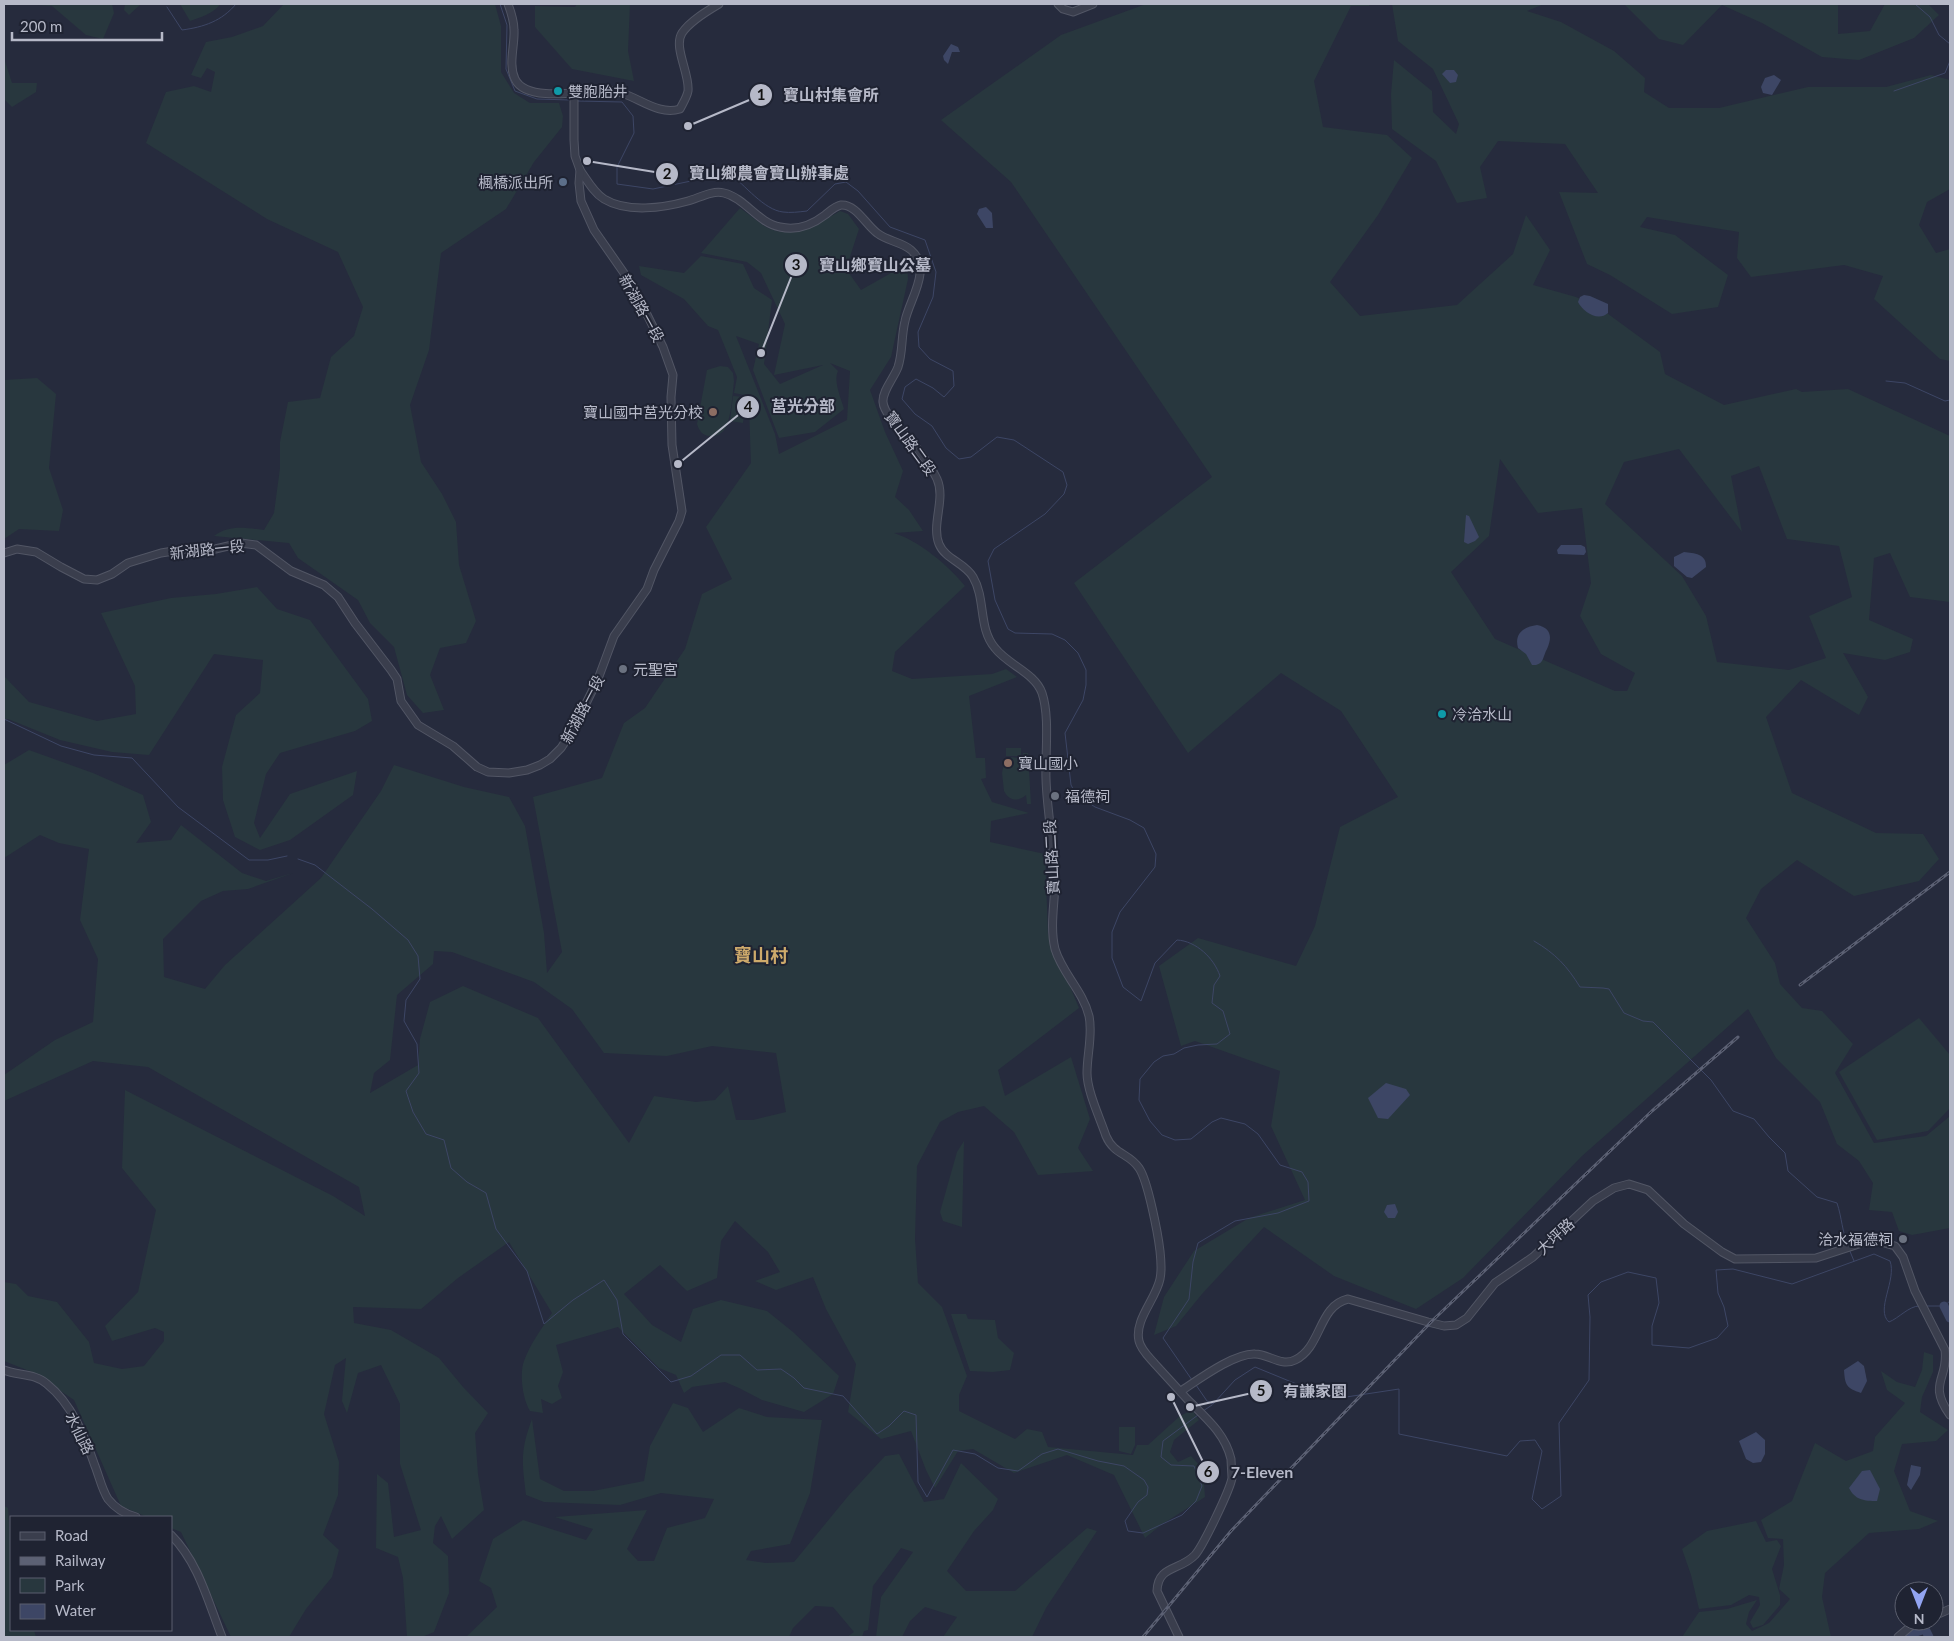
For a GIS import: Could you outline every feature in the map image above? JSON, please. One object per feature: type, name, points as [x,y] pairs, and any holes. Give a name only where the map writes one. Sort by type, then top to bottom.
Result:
[{"type":"street","points":[[508,4],[512,14],[514,30],[512,67],[515,79],[527,90],[549,94],[622,92],[665,111],[680,109],[688,91],[680,37],[686,28],[719,4]]},
{"type":"street","points":[[1058,4],[1072,12],[1093,4]]},
{"type":"street","name":"新湖路一段","points":[[4,553],[17,549],[36,552],[84,579],[98,580],[112,574],[128,563],[161,553],[186,549],[211,550],[241,543],[256,545],[291,571],[324,585],[338,597],[397,679],[401,701],[407,711],[426,732],[453,746],[478,767],[488,772],[509,773],[527,770],[550,759],[573,730],[598,679],[614,636],[647,589],[682,511],[672,445],[671,397],[673,375],[663,347],[633,286],[594,230],[581,201],[580,170],[575,148],[574,92]]},
{"type":"street","name":"寶山路二段","points":[[580,170],[600,196],[618,205],[650,207],[668,205],[684,203],[714,193],[721,193],[732,196],[763,220],[781,228],[808,225],[835,207],[842,205],[854,209],[878,235],[911,250],[917,260],[920,271],[919,283],[905,317],[900,361],[884,395],[883,405],[918,450],[940,485],[938,540],[946,554],[968,570],[974,579],[990,642],[1005,660],[1035,681],[1044,699],[1046,790],[1055,872],[1054,945],[1058,958],[1088,1011],[1090,1029],[1087,1080],[1109,1142],[1116,1151],[1130,1160],[1140,1170],[1155,1224],[1160,1254],[1161,1278],[1140,1324],[1139,1343],[1142,1349],[1216,1427],[1226,1444],[1231,1460],[1232,1478],[1202,1546],[1188,1562],[1164,1573],[1158,1578],[1156,1584],[1157,1591],[1179,1637]]},
{"type":"street","name":"大坪路","points":[[1181,1391],[1220,1366],[1244,1355],[1261,1354],[1285,1362],[1294,1360],[1303,1354],[1315,1339],[1332,1307],[1348,1299],[1444,1326],[1456,1325],[1467,1318],[1494,1283],[1533,1256],[1593,1201],[1620,1185],[1637,1186],[1648,1190],[1684,1224],[1722,1252],[1735,1259],[1806,1259],[1825,1256],[1853,1245],[1877,1241],[1894,1246],[1903,1257],[1915,1290],[1945,1350],[1939,1385],[1940,1397],[1950,1415]]},
{"type":"street","name":"水仙路","points":[[4,1370],[35,1377],[47,1383],[56,1392],[68,1406],[80,1427],[106,1497],[116,1508],[134,1516]]},
{"type":"street","points":[[172,1536],[183,1549],[202,1583],[222,1637]]},
{"type":"green space","points":[[24,4],[112,4],[114,13],[103,39],[86,35],[52,6]]},
{"type":"green space","points":[[125,4],[141,4],[129,15],[124,10]]},
{"type":"green space","points":[[180,4],[220,4],[211,13],[190,21]]},
{"type":"green space","points":[[284,4],[495,4],[501,26],[501,72],[514,93],[530,103],[559,103],[563,116],[562,127],[534,162],[506,209],[441,253],[429,350],[410,405],[421,462],[442,494],[456,522],[459,565],[476,621],[466,643],[440,648],[430,675],[444,710],[423,713],[407,695],[394,647],[370,623],[358,600],[298,558],[289,543],[214,536],[232,528],[264,530],[274,513],[280,468],[280,442],[288,402],[320,398],[331,357],[354,336],[363,307],[338,252],[267,219],[146,143],[166,92],[194,86],[211,92],[215,72],[207,68],[201,78],[191,75],[206,42],[232,37],[263,26]]},
{"type":"green space","points":[[577,4],[630,4],[628,51],[634,81],[572,69],[535,27],[535,6],[575,7]]},
{"type":"green space","points":[[1146,4],[1370,4],[1369,6],[1351,6],[1314,81],[1323,127],[1387,135],[1412,158],[1378,215],[1330,282],[1360,316],[1457,305],[1513,254],[1526,215],[1550,250],[1533,285],[1576,297],[1600,308],[1660,352],[1665,374],[1724,405],[1796,389],[1802,392],[1848,389],[1950,436],[1950,602],[1910,597],[1890,553],[1874,558],[1869,620],[1913,639],[1910,652],[1885,660],[1843,653],[1868,697],[1859,715],[1801,680],[1766,717],[1792,793],[1876,833],[1923,834],[1939,859],[1919,881],[1854,896],[1797,860],[1761,889],[1746,918],[1775,963],[1780,984],[1802,1008],[1822,1011],[1853,1044],[1835,1073],[1874,1143],[1926,1136],[1950,1116],[1950,1228],[1912,1235],[1899,1231],[1892,1212],[1869,1210],[1873,1183],[1859,1161],[1837,1144],[1820,1102],[1776,1058],[1748,1009],[1582,1156],[1463,1278],[1416,1309],[1334,1276],[1264,1227],[1202,1294],[1176,1326],[1154,1335],[1164,1297],[1194,1251],[1249,1218],[1305,1200],[1271,1126],[1280,1071],[1195,1041],[1181,1046],[1159,966],[1198,938],[1296,966],[1315,926],[1340,827],[1398,797],[1341,711],[1281,673],[1188,753],[1074,583],[1212,477],[1011,182],[941,120],[1061,35]],"holes":[[[1679,449],[1742,532],[1731,476],[1759,466],[1787,539],[1839,546],[1852,597],[1809,616],[1826,658],[1789,670],[1717,662],[1706,616],[1682,576],[1605,504],[1624,462]],[[1500,459],[1538,513],[1582,508],[1591,583],[1580,616],[1601,654],[1635,673],[1627,691],[1615,691],[1495,639],[1451,572],[1489,536]]]},
{"type":"green space","points":[[1392,4],[1544,4],[1527,11],[1561,22],[1614,51],[1645,78],[1644,92],[1669,108],[1719,108],[1808,87],[1886,87],[1931,75],[1950,80],[1950,189],[1927,202],[1919,225],[1936,253],[1950,249],[1950,361],[1940,359],[1874,299],[1883,276],[1844,265],[1751,277],[1737,258],[1739,232],[1647,217],[1640,227],[1675,235],[1728,275],[1718,307],[1672,314],[1610,275],[1587,264],[1559,192],[1598,193],[1565,144],[1498,141],[1480,167],[1487,198],[1457,203],[1436,161],[1392,129],[1391,94],[1394,60],[1432,91],[1433,112],[1456,134],[1459,124],[1433,69],[1398,41]]},
{"type":"green space","points":[[1624,4],[1838,4],[1838,34],[1870,31],[1885,4],[1928,4],[1939,15],[1914,38],[1859,60],[1822,57],[1762,23],[1722,5],[1683,45],[1659,39]]},
{"type":"green space","points":[[4,58],[12,83],[37,83],[36,92],[12,107],[4,99]]},
{"type":"green space","points":[[740,208],[766,227],[775,231],[785,232],[804,229],[840,211],[848,214],[859,229],[846,269],[861,290],[907,264],[908,279],[891,357],[870,390],[885,432],[903,471],[895,497],[909,510],[923,531],[894,533],[923,548],[950,570],[965,586],[895,652],[892,671],[912,679],[992,674],[1006,669],[1017,677],[969,696],[976,758],[985,758],[986,778],[981,779],[992,802],[1029,813],[991,821],[990,842],[1045,854],[1048,934],[1079,1008],[998,1070],[1005,1096],[1071,1057],[1090,1119],[1078,1148],[1093,1171],[1038,1175],[1014,1132],[984,1106],[958,1112],[940,1122],[917,1166],[915,1239],[918,1283],[942,1307],[967,1376],[959,1395],[959,1411],[1015,1439],[1027,1429],[1042,1432],[1048,1447],[1133,1455],[1137,1445],[1148,1445],[1180,1416],[1192,1410],[1199,1420],[1174,1440],[1170,1452],[1178,1462],[1191,1456],[1203,1469],[1205,1497],[1161,1525],[1145,1538],[1114,1475],[1067,1455],[1014,1473],[973,1449],[958,1451],[935,1488],[911,1431],[881,1439],[848,1412],[856,1364],[826,1309],[813,1277],[776,1290],[755,1281],[780,1272],[768,1252],[735,1221],[721,1241],[717,1278],[687,1291],[660,1265],[624,1294],[652,1325],[681,1342],[693,1309],[721,1300],[767,1311],[793,1332],[839,1376],[833,1394],[804,1412],[762,1400],[725,1382],[692,1387],[684,1393],[676,1375],[659,1368],[618,1327],[556,1345],[563,1372],[558,1386],[562,1398],[552,1404],[541,1399],[543,1413],[530,1411],[522,1387],[523,1366],[533,1342],[552,1313],[509,1242],[458,1278],[421,1309],[353,1307],[354,1323],[391,1330],[439,1358],[488,1413],[475,1433],[478,1474],[484,1510],[452,1539],[441,1516],[435,1526],[433,1543],[448,1556],[449,1593],[434,1632],[422,1637],[407,1637],[403,1578],[398,1557],[376,1548],[377,1474],[388,1483],[394,1537],[421,1530],[400,1464],[400,1404],[381,1365],[358,1373],[347,1413],[342,1401],[346,1358],[335,1365],[324,1414],[339,1462],[338,1495],[323,1535],[339,1550],[332,1577],[306,1609],[289,1637],[231,1637],[181,1532],[172,1528],[172,1516],[145,1516],[121,1506],[74,1400],[32,1372],[4,1361],[4,1282],[16,1284],[28,1296],[57,1302],[89,1342],[94,1363],[122,1369],[144,1366],[164,1341],[164,1332],[155,1328],[112,1341],[105,1326],[138,1292],[156,1210],[122,1168],[125,1090],[333,1196],[365,1216],[359,1187],[148,1067],[93,1061],[4,1101],[4,1075],[55,1040],[93,1022],[98,959],[80,920],[89,849],[59,843],[40,835],[4,858],[4,765],[29,750],[93,773],[143,795],[151,822],[136,843],[171,840],[181,825],[242,873],[266,881],[293,873],[248,889],[223,891],[201,901],[163,939],[164,977],[205,989],[225,965],[321,878],[381,791],[394,765],[464,787],[509,797],[525,826],[544,933],[547,973],[562,952],[533,797],[602,778],[624,723],[645,708],[685,649],[702,594],[732,579],[706,527],[751,463],[749,408],[746,402],[743,423],[730,421],[733,396],[745,397],[744,395],[734,393],[737,377],[718,330],[708,326],[684,299],[641,275],[639,266],[684,273],[701,256],[743,264],[754,288],[772,300],[764,364],[780,384],[823,365],[774,375],[785,324],[761,273],[747,262],[701,253]],"holes":[[[736,336],[759,344],[753,370],[779,438],[815,432],[844,409],[836,380],[838,371],[830,363],[850,371],[847,420],[779,454],[775,434]],[[434,951],[452,952],[534,982],[572,1009],[604,1053],[667,1056],[712,1046],[776,1053],[786,1112],[753,1120],[736,1120],[728,1086],[715,1100],[696,1102],[654,1096],[629,1143],[538,1018],[463,986],[430,1002],[420,1039],[418,1065],[370,1093],[374,1073],[390,1060],[397,995],[433,964]]]},
{"type":"green space","points":[[720,366],[728,367],[733,373],[734,381],[728,423],[723,431],[717,435],[708,436],[702,433],[697,424],[707,370]]},
{"type":"green space","points":[[37,378],[56,394],[49,468],[63,510],[59,531],[19,529],[4,539],[4,380]]},
{"type":"green space","points":[[257,587],[277,609],[310,620],[368,699],[372,721],[355,731],[280,753],[266,774],[254,823],[260,838],[290,794],[357,771],[353,795],[290,840],[260,850],[235,837],[223,800],[222,767],[236,715],[260,693],[263,660],[214,654],[149,755],[112,752],[60,740],[4,719],[4,676],[29,702],[97,721],[136,714],[135,686],[101,613],[171,598],[216,594]]},
{"type":"green space","points":[[1006,748],[1021,748],[1021,756],[1006,756]]},
{"type":"green space","points":[[1023,753],[1028,753],[1031,804],[1027,804],[1026,795],[1020,799],[1011,799],[1004,791],[1002,773],[1004,763],[1012,757],[1023,759]]},
{"type":"green space","points":[[1919,1018],[1950,1055],[1950,1108],[1928,1131],[1877,1140],[1839,1072]]},
{"type":"green space","points":[[964,1141],[962,1227],[943,1221],[940,1212],[957,1152]]},
{"type":"green space","points":[[951,1314],[966,1314],[968,1319],[995,1320],[998,1338],[1014,1353],[1010,1370],[993,1372],[970,1371]]},
{"type":"green space","points":[[1924,1352],[1933,1355],[1933,1372],[1922,1397],[1920,1412],[1948,1430],[1936,1441],[1902,1444],[1894,1471],[1910,1511],[1938,1521],[1919,1529],[1869,1533],[1825,1573],[1822,1597],[1831,1637],[1682,1637],[1699,1612],[1727,1609],[1757,1600],[1749,1612],[1746,1624],[1752,1631],[1769,1623],[1790,1599],[1779,1589],[1784,1565],[1783,1539],[1768,1538],[1761,1520],[1792,1501],[1815,1443],[1846,1461],[1873,1451],[1875,1437],[1905,1403],[1887,1390],[1881,1371],[1897,1382],[1915,1387],[1922,1370]]},
{"type":"green space","points":[[673,1403],[688,1408],[703,1432],[739,1408],[767,1417],[822,1420],[810,1493],[790,1544],[751,1551],[746,1560],[766,1563],[794,1562],[849,1495],[885,1456],[899,1454],[924,1502],[944,1499],[961,1463],[998,1499],[993,1510],[974,1531],[947,1571],[966,1591],[1015,1591],[1087,1528],[1097,1531],[1046,1608],[1032,1637],[943,1637],[957,1617],[925,1607],[910,1621],[902,1637],[876,1637],[881,1597],[913,1552],[901,1548],[873,1586],[868,1630],[864,1631],[862,1637],[847,1637],[854,1632],[833,1607],[815,1606],[793,1628],[789,1637],[466,1637],[497,1607],[491,1588],[479,1581],[493,1539],[523,1520],[586,1540],[593,1529],[555,1517],[647,1510],[627,1549],[638,1561],[654,1561],[667,1528],[705,1518],[714,1499],[661,1493],[620,1505],[544,1502],[526,1495],[523,1457],[525,1440],[532,1419],[540,1479],[564,1491],[593,1491],[644,1481],[650,1446]]},
{"type":"green space","points":[[1119,1427],[1135,1427],[1135,1445],[1131,1454],[1119,1451]]},
{"type":"green space","points":[[4,1506],[8,1508],[10,1537],[10,1631],[34,1631],[36,1637],[4,1637]]},
{"type":"green space","points":[[1756,1521],[1766,1542],[1777,1540],[1781,1546],[1772,1569],[1780,1595],[1780,1605],[1763,1625],[1753,1628],[1750,1622],[1760,1605],[1759,1597],[1749,1595],[1731,1605],[1699,1609],[1691,1575],[1682,1549],[1707,1531]]},
{"type":"water","points":[[951,44],[958,47],[960,52],[952,52],[948,64],[943,56]]},
{"type":"water","points":[[1446,70],[1454,70],[1458,75],[1456,82],[1450,83],[1442,74]]},
{"type":"water","points":[[1774,75],[1781,80],[1772,95],[1763,93],[1761,87],[1765,78]]},
{"type":"water","points":[[986,207],[992,213],[993,228],[986,228],[977,214],[979,209]]},
{"type":"water","points":[[1584,295],[1608,304],[1608,313],[1604,316],[1595,316],[1583,309],[1578,302],[1580,297]]},
{"type":"water","points":[[1466,515],[1469,516],[1479,537],[1468,544],[1464,542]]},
{"type":"water","points":[[1561,545],[1581,545],[1585,547],[1586,552],[1584,555],[1558,554],[1557,550]]},
{"type":"water","points":[[1684,552],[1699,555],[1706,563],[1706,567],[1692,578],[1687,577],[1674,566],[1674,557]]},
{"type":"water","points":[[1537,625],[1546,628],[1550,634],[1550,641],[1542,661],[1539,664],[1532,665],[1526,654],[1518,648],[1517,638],[1524,629]]},
{"type":"water","points":[[1386,1083],[1406,1089],[1410,1095],[1388,1119],[1378,1118],[1368,1098]]},
{"type":"water","points":[[1395,1204],[1398,1212],[1395,1218],[1388,1218],[1384,1212],[1387,1205]]},
{"type":"water","points":[[1858,1361],[1864,1366],[1867,1381],[1861,1393],[1847,1385],[1844,1375],[1844,1370]]},
{"type":"water","points":[[1756,1432],[1765,1440],[1765,1454],[1761,1462],[1753,1463],[1746,1459],[1739,1441]]},
{"type":"water","points":[[1911,1465],[1921,1467],[1920,1475],[1911,1490],[1907,1485]]},
{"type":"water","points":[[1870,1470],[1880,1489],[1877,1501],[1860,1499],[1849,1488],[1862,1471]]},
{"type":"waterway","points":[[167,7],[182,30],[198,27],[219,19],[236,4]]},
{"type":"waterway","points":[[500,4],[507,25],[506,69],[515,91],[537,99],[570,100]]},
{"type":"waterway","points":[[1915,4],[1930,17],[1939,35],[1950,44]]},
{"type":"waterway","points":[[1894,91],[1945,73],[1950,61]]},
{"type":"waterway","points":[[577,101],[622,102],[633,116],[634,133],[617,167],[617,184],[653,189],[729,173],[769,207],[783,212],[792,212],[807,211],[835,184],[846,182],[858,191],[890,227],[925,240],[936,272],[933,297],[918,332],[919,347],[930,359],[953,371],[954,386],[944,397],[933,388],[916,379],[905,387],[902,399],[915,414],[932,426],[946,448],[959,459],[971,457],[997,437],[1014,440],[1063,472],[1067,485],[1064,494],[1045,514],[994,549],[988,561],[995,600],[1008,629],[1015,633],[1052,634],[1065,640],[1078,653],[1086,670],[1086,685],[1083,700],[1065,733],[1071,785],[1076,794],[1095,807],[1130,820],[1144,828],[1156,854],[1155,867],[1120,912],[1112,932],[1112,958],[1123,987],[1141,1001],[1155,963],[1177,940],[1191,944],[1209,957],[1217,969],[1220,976],[1214,985],[1212,1003],[1223,1011],[1230,1034],[1217,1044],[1184,1048],[1174,1054],[1163,1056],[1154,1062],[1140,1079],[1139,1100],[1150,1121],[1162,1135],[1175,1140],[1191,1139],[1212,1122],[1221,1118],[1245,1124],[1258,1134],[1280,1165],[1302,1172],[1308,1182],[1309,1201],[1278,1213],[1235,1221],[1198,1243],[1193,1262],[1189,1299],[1163,1338],[1192,1380]]},
{"type":"waterway","points":[[1886,381],[1905,383],[1945,401],[1950,400]]},
{"type":"waterway","points":[[4,719],[61,746],[94,755],[132,758],[178,807],[249,860],[268,860],[287,856]]},
{"type":"waterway","points":[[298,859],[315,865],[372,909],[408,940],[418,956],[420,979],[406,1000],[404,1021],[417,1044],[419,1073],[406,1091],[413,1112],[426,1134],[444,1140],[451,1168],[467,1182],[486,1193],[496,1229],[527,1271],[544,1324],[573,1300],[604,1280],[617,1300],[623,1334],[671,1382],[691,1376],[721,1355],[740,1355],[757,1370],[781,1369],[804,1388],[843,1396],[877,1434],[889,1426],[904,1411],[916,1415],[918,1482],[927,1497],[953,1450],[975,1454],[998,1468],[1018,1471],[1042,1454],[1058,1449],[1098,1461],[1124,1466],[1144,1480],[1148,1487],[1147,1495],[1138,1502],[1125,1521],[1128,1531],[1143,1533],[1182,1515],[1196,1501],[1202,1486],[1194,1466],[1171,1465],[1161,1457],[1163,1441],[1198,1415]]},
{"type":"waterway","points":[[1534,941],[1560,961],[1580,987],[1609,989],[1624,1013],[1643,1021],[1653,1022],[1711,1080],[1733,1111],[1754,1119],[1785,1153],[1788,1171],[1817,1197],[1837,1203],[1848,1245]]},
{"type":"waterway","points":[[1849,1249],[1854,1261]]},
{"type":"waterway","points":[[1196,1385],[1207,1401],[1213,1404],[1235,1380],[1255,1367],[1333,1399],[1399,1389],[1399,1434],[1507,1456],[1520,1441],[1535,1440],[1542,1451],[1532,1499],[1542,1509],[1561,1496],[1559,1423],[1589,1380],[1590,1317],[1588,1295],[1601,1282],[1628,1272],[1656,1278],[1659,1303],[1652,1326],[1652,1345],[1689,1348],[1717,1338],[1728,1326],[1724,1307],[1718,1293],[1716,1270],[1733,1269],[1792,1284],[1874,1254],[1890,1261],[1891,1277],[1884,1310],[1885,1317],[1889,1322],[1912,1308],[1919,1306]]},
{"type":"waterway","points":[[1925,1306],[1944,1306],[1950,1301]]},
{"type":"waterway","points":[[1944,1306],[1950,1318]]},
{"type":"waterway","points":[[1203,1411],[1212,1405]]},
{"type":"waterway","points":[[1909,1637],[1913,1633],[1925,1629],[1929,1637]]},
{"type":"railway","points":[[1800,985],[1950,872]]},
{"type":"railway","points":[[1143,1637],[1231,1531],[1433,1320],[1652,1111],[1738,1037]]},
{"type":"place","name":"雙胞胎井","points":[[558,91]]},
{"type":"place","name":"寶山村集會所","points":[[688,126]]},
{"type":"place","name":"寶山鄉農會寶山辦事處","points":[[587,161]]},
{"type":"place","name":"楓橋派出所","points":[[563,182]]},
{"type":"place","name":"寶山鄉寶山公墓","points":[[761,353]]},
{"type":"place","name":"寶山國中莒光分校","points":[[713,412]]},
{"type":"place","name":"莒光分部","points":[[678,464]]},
{"type":"place","name":"元聖宮","points":[[623,669]]},
{"type":"place","name":"冷洽水山","points":[[1442,714]]},
{"type":"place","name":"寶山國小","points":[[1008,763]]},
{"type":"place","name":"福德祠","points":[[1055,796]]},
{"type":"place","name":"洽水福德祠","points":[[1903,1239]]},
{"type":"place","name":"7-Eleven","points":[[1171,1397]]},
{"type":"place","name":"有謙家園","points":[[1190,1407]]},
{"type":"district","name":"寶山村","points":[[761,955]]}]
